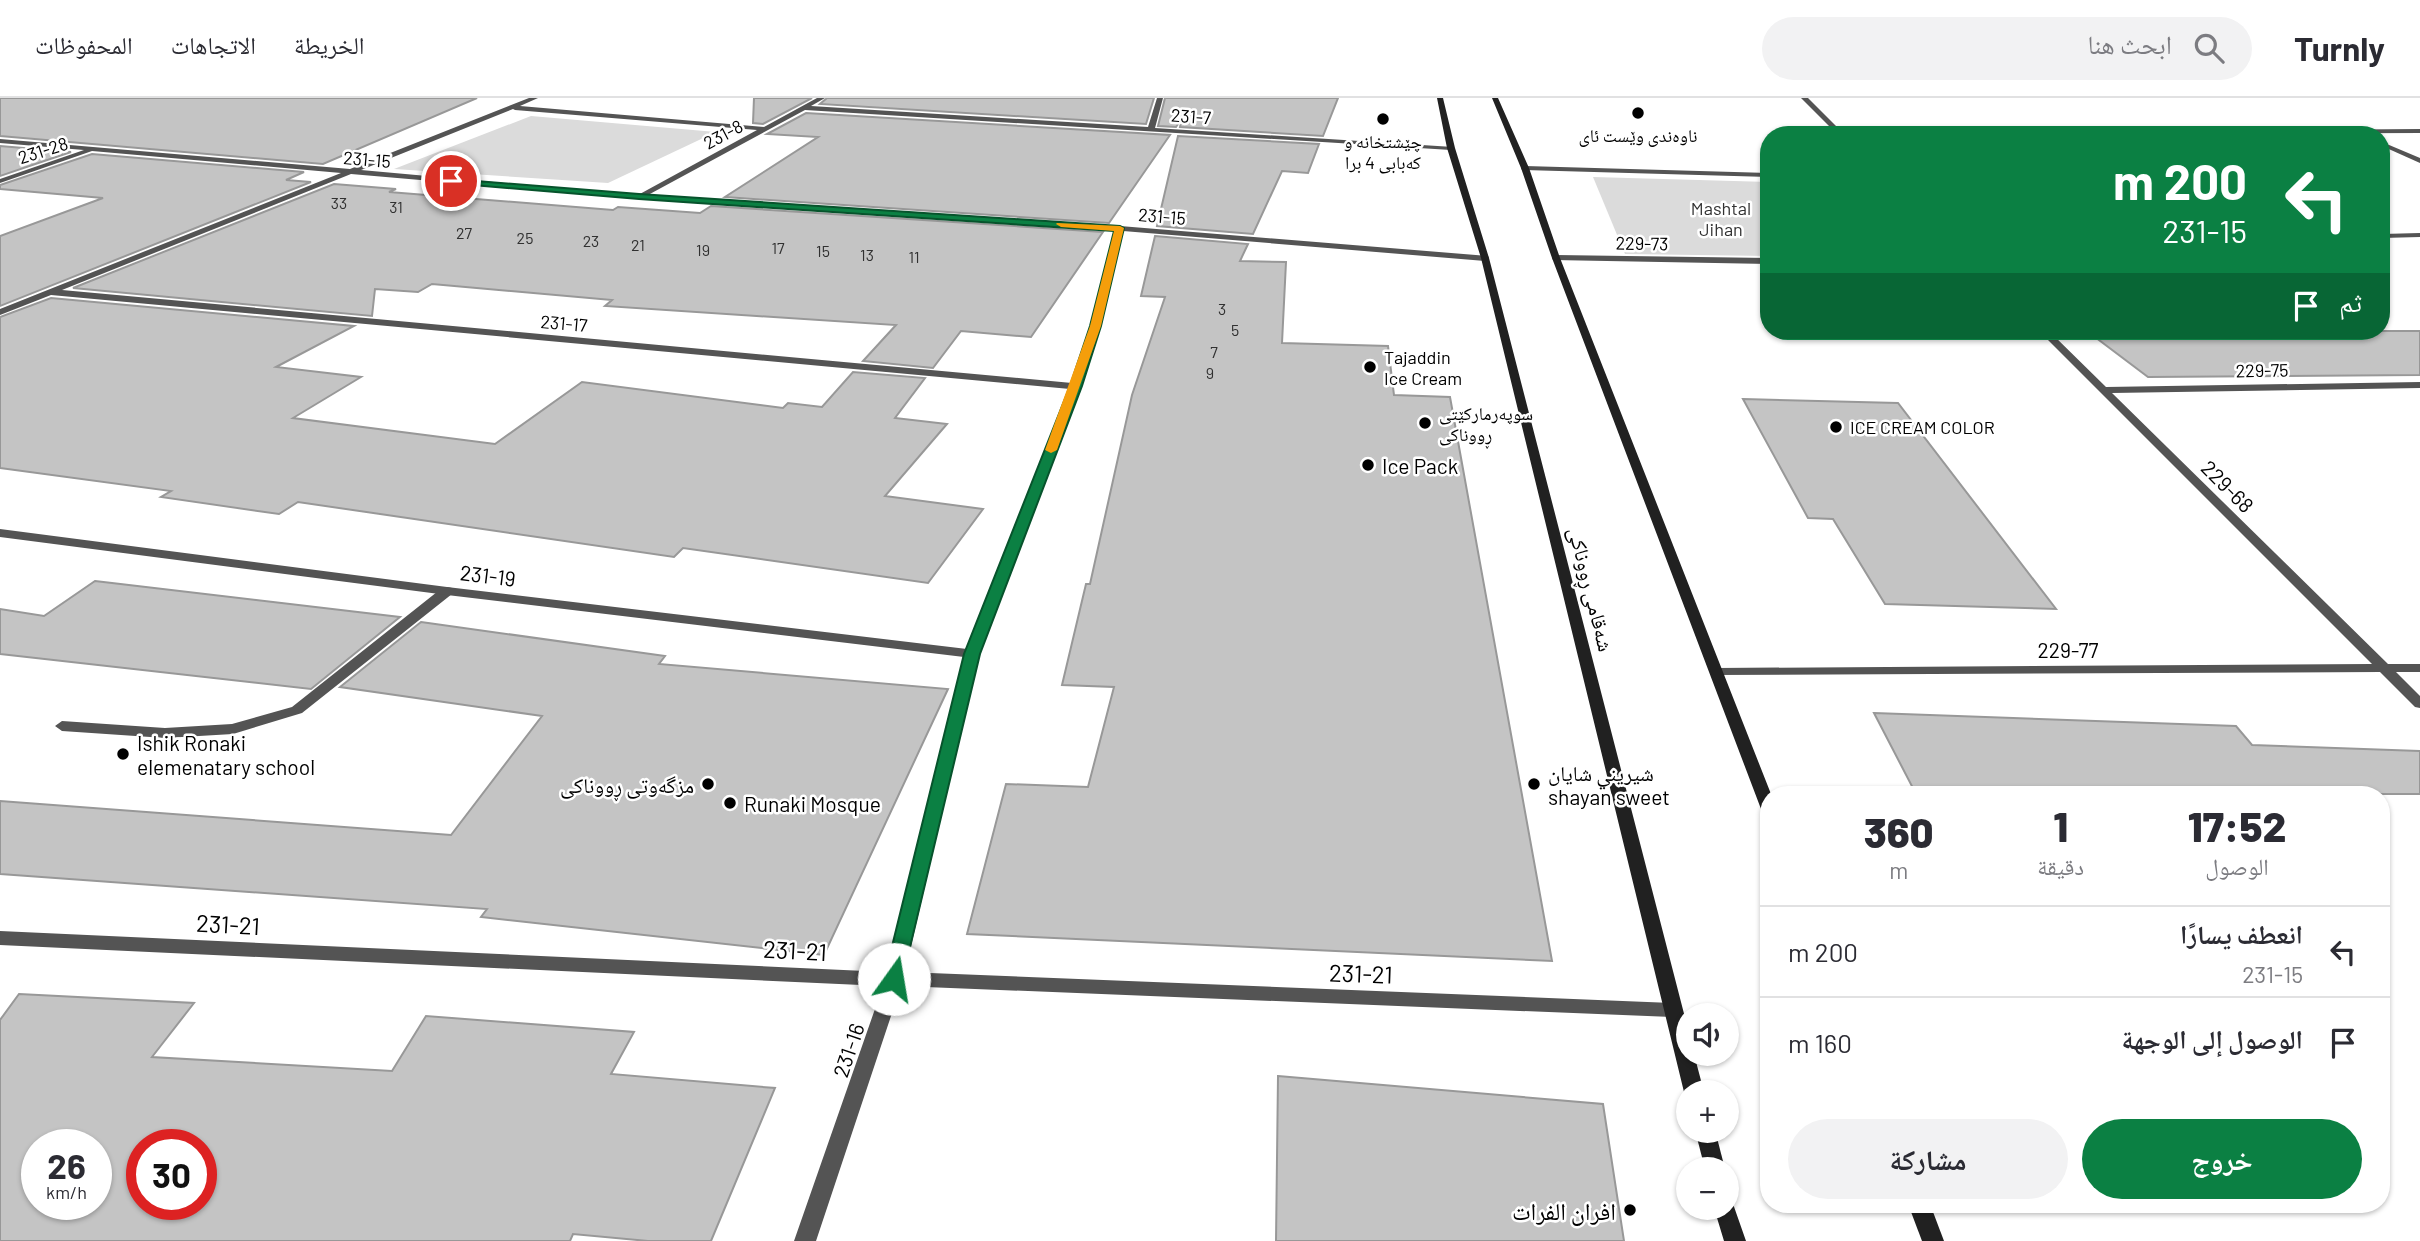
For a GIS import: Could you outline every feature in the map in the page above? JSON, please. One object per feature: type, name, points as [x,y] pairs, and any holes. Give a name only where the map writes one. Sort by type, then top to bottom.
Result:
[{"type":"main road","name":"شەقامی ڕووناکی","points":[[1440,98],[1451,148],[1485,258],[1691,1080]]},
{"type":"main road","points":[[1495,98],[1525,168],[1556,258],[1760,786]]},
{"type":"main road","points":[[1922,1213],[1933,1241]]},
{"type":"main road","points":[[1729,1220],[1735,1241]]},
{"type":"street","points":[[0,312],[534,98]]},
{"type":"street","name":"231-8","points":[[639,197],[822,98]]},
{"type":"street","points":[[1151,130],[1160,98]]},
{"type":"street","points":[[1804,98],[1833,126]]},
{"type":"street","points":[[511,107],[765,129]]},
{"type":"street","name":"231-7","points":[[804,108],[1451,148]]},
{"type":"street","points":[[2390,131],[2420,131]]},
{"type":"street","name":"231-15","points":[[0,142],[639,197],[1120,228],[1485,258]]},
{"type":"street","points":[[2390,148],[2420,161]]},
{"type":"street","name":"231-28","points":[[0,181],[97,149]]},
{"type":"street","points":[[1525,168],[1760,175]]},
{"type":"street","name":"231-16","points":[[806,1241],[894,979],[972,654],[1076,386],[1095,326],[1120,228]]},
{"type":"street","points":[[2390,236],[2420,235]]},
{"type":"street","name":"229-73","points":[[1556,258],[1760,261]]},
{"type":"street","name":"231-17","points":[[50,292],[1076,386]]},
{"type":"street","name":"229-68","points":[[2053,340],[2420,704]]},
{"type":"street","name":"229-75","points":[[2105,390],[2420,386]]},
{"type":"street","name":"231-19","points":[[0,533],[447,591],[972,654]]},
{"type":"street","points":[[62,726],[165,733],[233,730],[297,710],[447,591]]},
{"type":"street","name":"229-77","points":[[1717,672],[2420,668]]},
{"type":"street","name":"231-21","points":[[0,938],[894,979],[1672,1010]]},
{"type":"green space","points":[[531,116],[716,132],[608,183],[394,169]]},
{"type":"green space","name":"Mashtal Jihan","points":[[1593,177],[1760,182],[1760,256],[1625,254]]},
{"type":"building","points":[[0,98],[477,98],[323,164],[0,136]]},
{"type":"building","points":[[754,98],[812,98],[763,124],[753,123]]},
{"type":"building","points":[[827,98],[1154,98],[1146,124],[820,104]]},
{"type":"building","points":[[1165,98],[1338,98],[1323,136],[1180,127],[1182,118],[1176,127],[1158,126]]},
{"type":"building","points":[[806,113],[1170,135],[1109,223],[725,197],[818,137],[767,134]]},
{"type":"building","points":[[1178,136],[1319,144],[1308,173],[1282,171],[1253,234],[1157,226]]},
{"type":"building","points":[[0,146],[71,152],[0,176]]},
{"type":"building","points":[[92,154],[304,172],[286,180],[311,182],[0,306],[0,236],[103,198],[0,189],[0,185]]},
{"type":"building","points":[[334,184],[396,189],[389,192],[613,210],[618,207],[700,213],[711,206],[1103,232],[1031,337],[961,331],[933,368],[863,361],[896,325],[605,306],[612,300],[432,284],[418,292],[375,289],[372,316],[73,288]]},
{"type":"building","points":[[1155,236],[1248,244],[1240,261],[1286,262],[1282,343],[1388,346],[1394,395],[1450,397],[1552,961],[967,934],[1006,784],[1088,787],[1114,687],[1062,685],[1086,584],[1090,584],[1132,395],[1165,297],[1141,296]]},
{"type":"building","points":[[51,298],[354,326],[276,367],[361,377],[293,418],[495,444],[582,382],[783,408],[788,403],[822,407],[853,372],[925,378],[895,418],[947,424],[885,496],[983,509],[928,583],[683,548],[674,557],[298,502],[279,514],[161,497],[171,491],[0,468],[0,317]]},
{"type":"building","points":[[2390,331],[2420,331],[2420,375],[2148,377],[2099,340],[2390,340]]},
{"type":"building","points":[[1743,399],[1898,403],[2056,609],[1885,604],[1833,519],[1808,518]]},
{"type":"building","points":[[95,581],[400,617],[311,689],[0,654],[0,609],[44,616]]},
{"type":"building","points":[[421,622],[665,656],[659,664],[948,689],[824,955],[481,917],[487,909],[0,874],[0,801],[451,835],[542,716],[340,687]]},
{"type":"building","points":[[1874,713],[2236,726],[2252,745],[2420,751],[2420,794],[2390,794],[2390,786],[1912,786]]},
{"type":"building","points":[[19,994],[194,1003],[152,1057],[392,1071],[426,1016],[634,1032],[611,1074],[775,1088],[711,1241],[648,1241],[573,1234],[570,1241],[0,1241],[0,1020]]},
{"type":"building","points":[[1278,1076],[1603,1104],[1624,1241],[1276,1241]]},
{"type":"slow traffic","points":[[1051,450],[1076,386],[1095,326],[1120,228],[1061,224]]},
{"type":"place","name":"ناوەندی وێست ئای","points":[[1638,113]]},
{"type":"place","name":"چێشتخانە و کەبابی 4 برا","points":[[1383,119]]},
{"type":"place","name":"Tajaddin Ice Cream","points":[[1370,367]]},
{"type":"place","name":"سوپەرمارکێتی ڕووناکی","points":[[1425,423]]},
{"type":"place","name":"ICE CREAM COLOR","points":[[1836,427]]},
{"type":"place","name":"Ice Pack","points":[[1368,465]]},
{"type":"place","name":"Ishik Ronaki elemenatary school","points":[[123,754]]},
{"type":"place","name":"مزگەوتی ڕووناکی","points":[[708,784]]},
{"type":"place","name":"شيريني شايان shayan sweet","points":[[1534,784]]},
{"type":"place","name":"Runaki Mosque","points":[[730,803]]},
{"type":"place","name":"افران الفرات","points":[[1630,1210]]},
{"type":"route","points":[[451,181],[639,197],[1120,228],[1095,326],[1076,386],[972,654],[894,979]]}]
